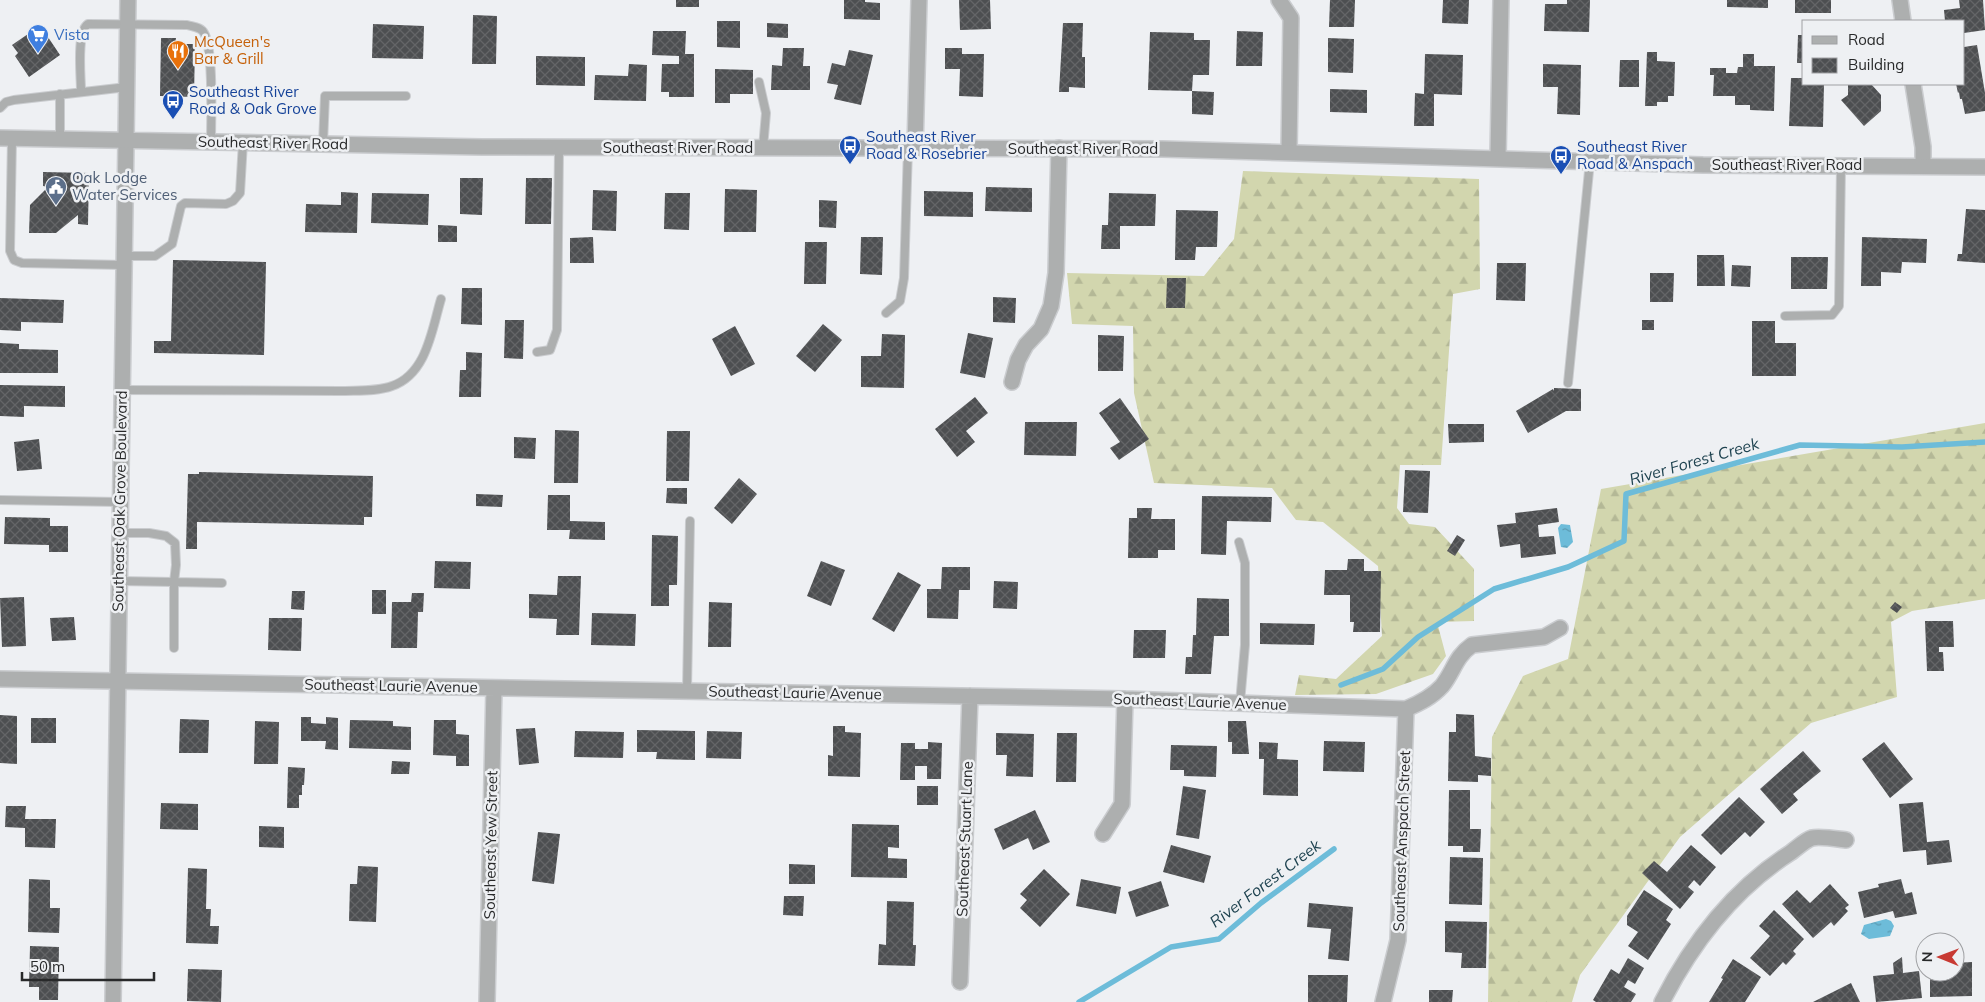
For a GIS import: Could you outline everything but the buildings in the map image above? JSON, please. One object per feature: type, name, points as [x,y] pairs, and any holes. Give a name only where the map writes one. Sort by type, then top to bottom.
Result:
[{"type":"street","name":"Southeast Oak Grove Boulevard","points":[[113,1002],[128,0]]},
{"type":"street","points":[[911,148],[919,0]]},
{"type":"street","points":[[1279,0],[1291,18],[1289,151]]},
{"type":"street","points":[[1498,157],[1501,0]]},
{"type":"street","points":[[1900,0],[1903,20]]},
{"type":"street","points":[[1913,85],[1923,147],[1923,166]]},
{"type":"street","name":"Southeast River Road","points":[[6,138],[559,148],[1059,148],[1289,151],[1590,161],[1985,167]]},
{"type":"street","points":[[1012,382],[1018,360],[1026,345],[1041,329],[1051,306],[1056,273],[1059,148]]},
{"type":"street","name":"Southeast Laurie Avenue","points":[[0,679],[1125,699],[1406,709],[1426,700],[1442,686],[1462,652],[1472,645],[1544,636],[1560,628]]},
{"type":"street","name":"Southeast Yew Street","points":[[487,1002],[494,688]]},
{"type":"street","name":"Southeast Stuart Lane","points":[[960,982],[970,696]]},
{"type":"street","points":[[1103,834],[1122,804],[1125,699]]},
{"type":"street","name":"Southeast Anspach Street","points":[[1383,1002],[1399,932],[1406,709]]},
{"type":"street","points":[[1662,1002],[1700,940],[1745,886],[1774,863],[1812,838],[1846,840]]},
{"type":"lane","points":[[81,91],[81,38],[84,26],[88,24],[188,25],[200,28],[205,34],[210,51],[211,142]]},
{"type":"lane","points":[[759,82],[766,113],[763,148]]},
{"type":"lane","points":[[0,108],[6,102],[14,100],[127,87]]},
{"type":"lane","points":[[60,94],[60,139]]},
{"type":"lane","points":[[323,144],[325,96],[406,96]]},
{"type":"lane","points":[[6,138],[10,251],[14,260],[22,263],[124,261],[155,256],[172,244],[181,206],[185,203],[226,204],[233,201],[240,193],[243,142]]},
{"type":"lane","points":[[537,352],[550,350],[557,330],[559,148]]},
{"type":"lane","points":[[886,313],[900,301],[904,278],[911,148]]},
{"type":"lane","points":[[1568,383],[1590,161]]},
{"type":"lane","points":[[1785,316],[1832,315],[1839,306],[1841,166]]},
{"type":"lane","points":[[122,390],[339,391],[373,390],[392,386],[403,381],[415,370],[425,353],[441,299]]},
{"type":"lane","points":[[0,500],[120,502]]},
{"type":"lane","points":[[686,691],[690,520]]},
{"type":"lane","points":[[120,533],[149,533],[166,536],[176,543],[174,648]]},
{"type":"lane","points":[[1239,542],[1245,563],[1245,645],[1240,703]]},
{"type":"lane","points":[[119,581],[222,583]]},
{"type":"green space","points":[[1243,171],[1479,179],[1480,289],[1453,294],[1441,465],[1400,465],[1397,508],[1409,524],[1435,527],[1474,569],[1474,621],[1437,622],[1446,656],[1433,674],[1376,694],[1295,695],[1299,675],[1336,679],[1382,636],[1378,566],[1323,522],[1296,520],[1272,488],[1154,483],[1134,393],[1133,326],[1072,324],[1067,273],[1204,276],[1234,239]]},
{"type":"green space","points":[[1985,423],[1985,599],[1912,611],[1891,622],[1897,697],[1811,723],[1680,837],[1580,975],[1572,1002],[1488,1002],[1492,737],[1523,676],[1568,659],[1601,489]]},
{"type":"water","points":[[1561,524],[1570,525],[1573,542],[1567,548],[1561,547],[1558,528]]},
{"type":"water","points":[[1886,919],[1891,921],[1894,926],[1890,936],[1869,939],[1861,934],[1864,925]]},
{"type":"waterway","name":"River Forest Creek","points":[[1341,685],[1383,669],[1418,637],[1494,589],[1568,567],[1624,541],[1626,494],[1800,445],[1902,447],[1985,442]]},
{"type":"waterway","name":"River Forest Creek","points":[[1079,1002],[1171,947],[1219,939],[1261,903],[1334,849]]},
{"type":"place","name":"Vista","points":[[38,54]]},
{"type":"place","name":"McQueen's Bar & Grill","points":[[178,70]]},
{"type":"place","name":"Southeast River Road & Oak Grove","points":[[173,120]]},
{"type":"place","name":"Southeast River Road & Rosebrier","points":[[850,165]]},
{"type":"place","name":"Southeast River Road & Anspach","points":[[1561,175]]},
{"type":"place","name":"Oak Lodge Water Services","points":[[56,206]]}]
